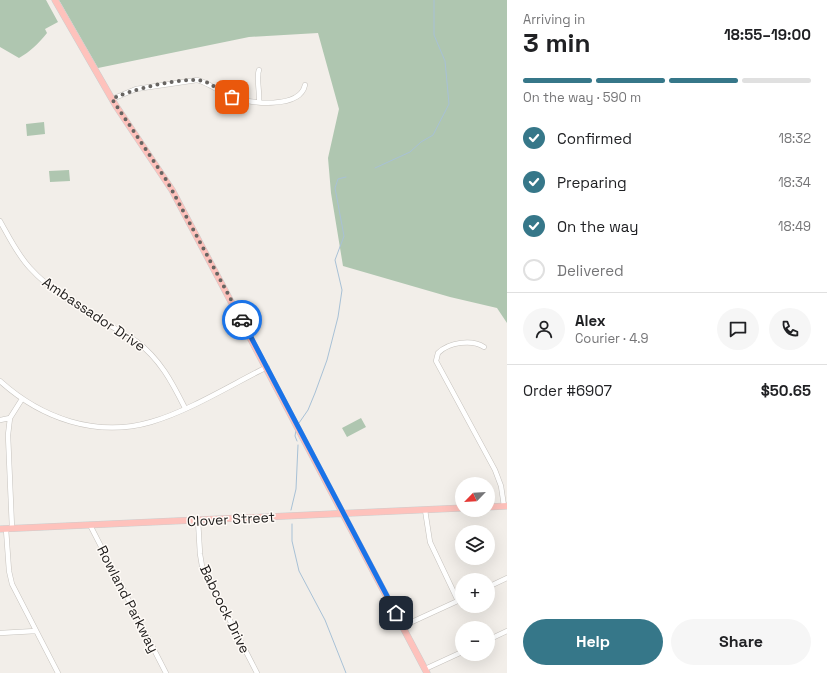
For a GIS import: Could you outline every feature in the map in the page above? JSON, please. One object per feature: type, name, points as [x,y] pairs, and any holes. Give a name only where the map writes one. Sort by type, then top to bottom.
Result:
[{"type":"main road","points":[[55,0],[112,99],[172,190],[267,366],[426,671]]},
{"type":"main road","points":[[495,507],[506,506]]},
{"type":"main road","name":"Clover Street","points":[[6,528],[455,508]]},
{"type":"street","points":[[259,70],[257,77],[260,87],[259,102]]},
{"type":"street","points":[[112,99],[136,89],[197,80],[210,84],[232,97],[259,102],[291,100],[301,94],[305,85]]},
{"type":"street","name":"Ambassador Drive","points":[[0,221],[16,249],[35,273],[54,290],[136,341],[148,351],[169,378],[184,408]]},
{"type":"street","points":[[484,347],[470,342],[448,347],[438,352],[436,361],[495,470],[506,506]]},
{"type":"street","points":[[0,381],[22,399],[43,412],[60,419],[103,428],[144,424],[184,408],[267,366]]},
{"type":"street","points":[[22,399],[10,418],[8,435],[6,528],[9,571],[12,584],[58,673]]},
{"type":"street","points":[[0,420],[10,418]]},
{"type":"street","points":[[425,510],[430,542],[455,590]]},
{"type":"street","name":"Babcock Drive","points":[[198,520],[202,566],[257,673]]},
{"type":"street","name":"Rowland Parkway","points":[[90,525],[166,673]]},
{"type":"street","points":[[495,584],[507,578]]},
{"type":"street","points":[[403,626],[455,602]]},
{"type":"street","points":[[0,633],[36,631]]},
{"type":"street","points":[[495,637],[507,631]]},
{"type":"street","points":[[426,671],[455,656]]},
{"type":"green space","points":[[0,0],[46,0],[58,22],[45,29],[47,33],[41,40],[31,50],[19,58],[0,47]]},
{"type":"green space","points":[[59,0],[507,0],[507,323],[497,308],[450,297],[343,266],[331,193],[328,158],[339,109],[318,33],[249,37],[98,68]]},
{"type":"green space","points":[[44,122],[45,134],[27,136],[26,124]]},
{"type":"green space","points":[[69,170],[70,181],[50,182],[49,171]]},
{"type":"green space","points":[[361,418],[366,427],[347,437],[342,428]]},
{"type":"waterway","points":[[375,168],[410,152],[421,142],[433,135],[449,104],[445,61],[434,35],[434,0]]},
{"type":"waterway","points":[[299,423],[308,410],[315,393],[327,360],[338,317],[342,290],[335,260],[344,236],[335,188],[338,179],[346,177]]},
{"type":"waterway","points":[[296,430],[295,436],[297,441]]},
{"type":"waterway","points":[[291,510],[296,489],[298,445]]},
{"type":"waterway","points":[[292,524],[292,541],[299,571],[325,620],[346,673]]},
{"type":"way so far","points":[[232,97],[204,81],[192,80],[136,89],[128,91],[112,99],[167,181],[242,320]]},
{"type":"route","points":[[242,320],[396,613]]}]
